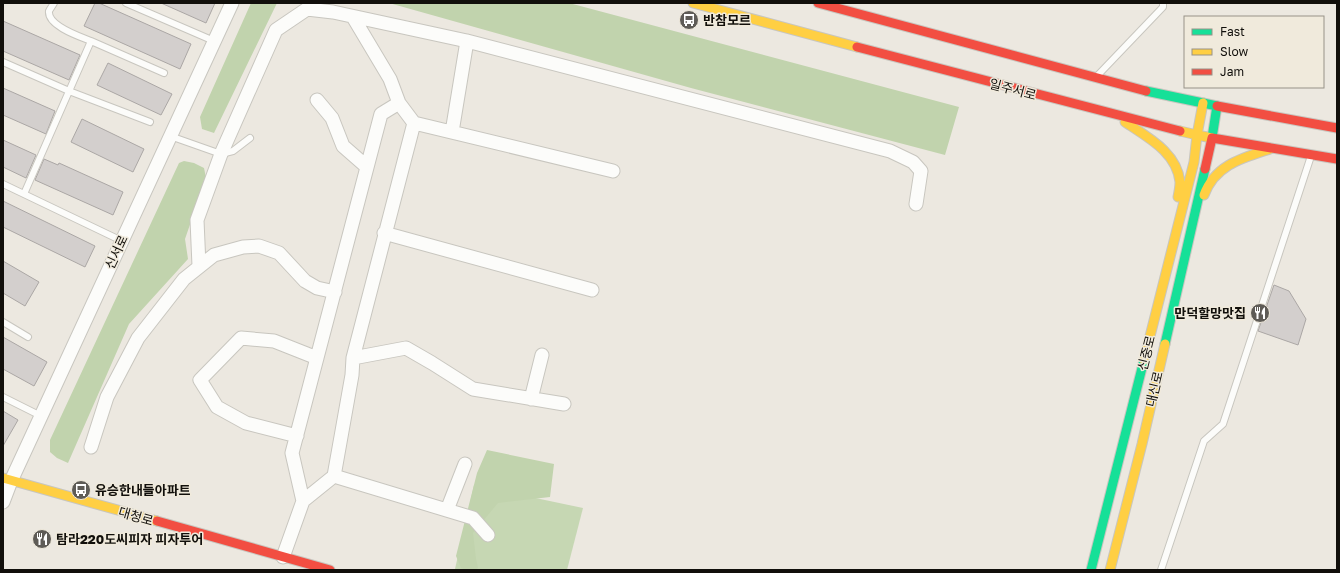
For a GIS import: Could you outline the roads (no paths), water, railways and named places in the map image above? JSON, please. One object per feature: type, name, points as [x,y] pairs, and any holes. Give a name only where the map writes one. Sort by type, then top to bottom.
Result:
[{"type":"main road","name":"일주서로","points":[[693,3],[788,30],[1114,115],[1212,138],[1337,159]]},
{"type":"main road","points":[[818,3],[1158,94],[1337,128]]},
{"type":"main road","name":"신중로","points":[[1091,570],[1194,162],[1203,103]]},
{"type":"main road","name":"대신로","points":[[1110,570],[1142,444],[1212,138],[1217,106]]},
{"type":"main road","points":[[1114,115],[1163,148],[1178,169],[1180,191],[1173,217],[1177,230]]},
{"type":"main road","points":[[1189,236],[1196,229],[1205,190],[1213,177],[1241,158],[1274,148]]},
{"type":"main road","name":"대청로","points":[[7,480],[330,570]]},
{"type":"street","name":"신서로","points":[[3,502],[7,480],[40,416],[232,3]]},
{"type":"street","points":[[199,266],[197,220],[221,154],[276,30],[306,9],[353,17],[467,41],[890,151],[913,162],[921,171],[916,204]]},
{"type":"street","points":[[353,17],[390,79],[399,103],[414,123],[613,171]]},
{"type":"street","points":[[452,132],[467,41]]},
{"type":"street","points":[[317,100],[332,118],[343,146],[367,167]]},
{"type":"street","points":[[303,501],[292,453],[381,114],[399,103]]},
{"type":"street","points":[[283,557],[303,501],[334,476],[352,375],[352,358],[414,123]]},
{"type":"street","points":[[384,233],[592,290]]},
{"type":"street","points":[[91,447],[107,397],[138,338],[184,278],[214,255],[243,247],[259,246],[279,253],[305,281],[311,285],[335,292]]},
{"type":"street","points":[[297,436],[246,423],[217,407],[200,380],[241,338],[274,341],[317,358]]},
{"type":"street","points":[[352,358],[406,348],[473,389],[564,404]]},
{"type":"street","points":[[532,398],[542,355]]},
{"type":"street","points":[[447,510],[465,464]]},
{"type":"street","points":[[334,476],[473,518],[488,536]]},
{"type":"lane","points":[[54,3],[50,11],[51,19],[62,28],[164,73]]},
{"type":"lane","points":[[126,3],[214,42]]},
{"type":"lane","points":[[1095,77],[1163,7],[1163,3]]},
{"type":"lane","points":[[24,194],[91,41]]},
{"type":"lane","points":[[3,62],[69,91],[150,122]]},
{"type":"lane","points":[[170,136],[221,154],[233,151],[250,138]]},
{"type":"lane","points":[[1161,570],[1204,441],[1223,424],[1311,154]]},
{"type":"lane","points":[[3,184],[122,241]]},
{"type":"lane","points":[[3,322],[28,338]]},
{"type":"lane","points":[[3,396],[40,416]]},
{"type":"place","name":"반참모르","points":[[689,20]]},
{"type":"place","name":"만덕할망맛집","points":[[1260,313]]},
{"type":"place","name":"유승한내들아파트","points":[[81,490]]},
{"type":"place","name":"탐라220도씨피자 피자투어","points":[[42,539]]}]
